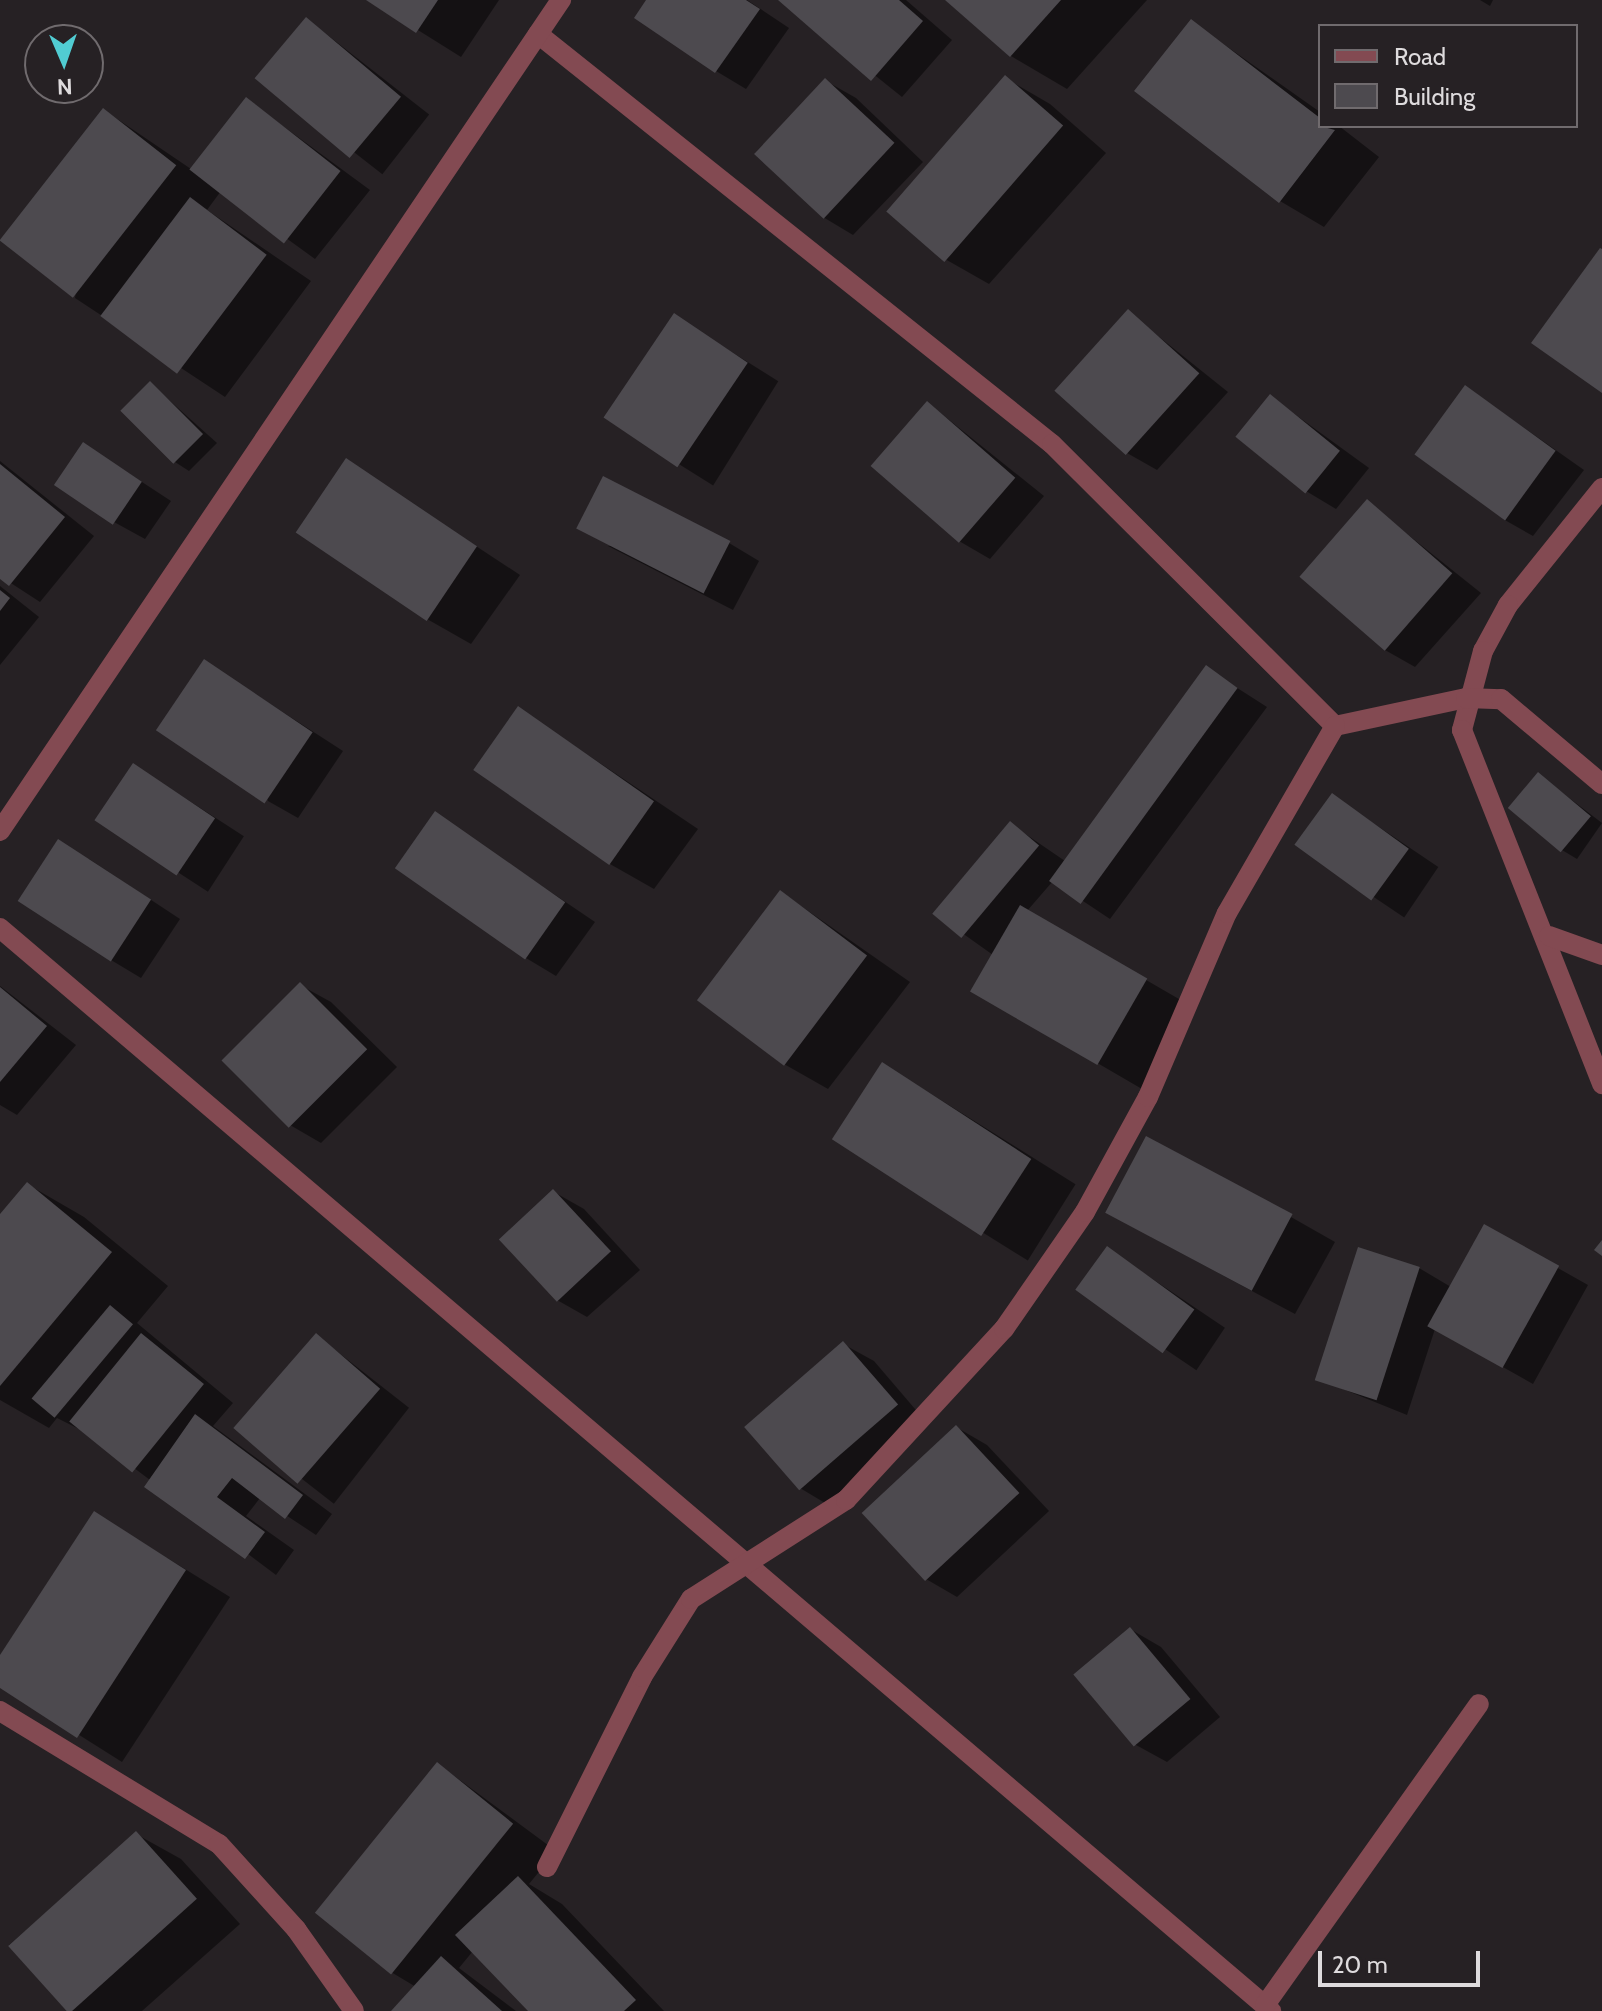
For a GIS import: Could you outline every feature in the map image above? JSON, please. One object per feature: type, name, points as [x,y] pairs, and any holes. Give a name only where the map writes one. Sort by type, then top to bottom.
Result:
[{"type":"street","points":[[0,831],[561,0]]},
{"type":"street","points":[[538,34],[1052,444],[1335,726]]},
{"type":"street","points":[[1602,488],[1508,605],[1466,698],[1462,730],[1549,936],[1602,1084]]},
{"type":"street","points":[[547,1867],[642,1677],[691,1599],[749,1567],[846,1500],[1004,1329],[1049,1264],[1148,1097],[1227,913],[1335,726],[1466,698],[1501,699],[1602,784]]},
{"type":"street","points":[[0,928],[1268,2008],[1479,1704]]},
{"type":"street","points":[[1549,936],[1602,955]]},
{"type":"street","points":[[0,1711],[219,1844],[296,1929],[354,2011]]},
{"type":"building","points":[[366,0],[438,0],[416,33]]},
{"type":"building","points":[[646,0],[746,0],[760,9],[715,73],[634,18]]},
{"type":"building","points":[[778,0],[899,0],[923,21],[871,81]]},
{"type":"building","points":[[945,0],[1061,0],[1010,57]]},
{"type":"building","points":[[306,17],[401,97],[350,158],[255,78]]},
{"type":"building","points":[[1191,19],[1318,116],[1318,128],[1335,130],[1279,203],[1134,91]]},
{"type":"building","points":[[1005,75],[1063,126],[944,262],[886,212]]},
{"type":"building","points":[[825,78],[894,143],[824,219],[754,154]]},
{"type":"building","points":[[246,97],[341,171],[284,243],[189,169]]},
{"type":"building","points":[[103,108],[176,165],[73,298],[0,240]]},
{"type":"building","points":[[190,197],[267,255],[177,374],[100,316]]},
{"type":"building","points":[[1602,249],[1602,393],[1531,343]]},
{"type":"building","points":[[1128,309],[1199,373],[1126,455],[1054,391]]},
{"type":"building","points":[[674,313],[748,363],[677,467],[604,417]]},
{"type":"building","points":[[150,381],[203,434],[173,464],[120,411]]},
{"type":"building","points":[[1465,385],[1556,451],[1505,520],[1414,455]]},
{"type":"building","points":[[1270,394],[1340,451],[1305,493],[1235,437]]},
{"type":"building","points":[[927,401],[1015,478],[959,543],[871,466]]},
{"type":"building","points":[[83,442],[142,482],[113,525],[54,485]]},
{"type":"building","points":[[346,458],[477,546],[427,621],[296,533]]},
{"type":"building","points":[[0,464],[65,517],[9,586],[0,579]]},
{"type":"building","points":[[603,476],[730,541],[704,593],[576,529]]},
{"type":"building","points":[[1367,499],[1452,573],[1385,651],[1299,577]]},
{"type":"building","points":[[0,590],[10,598],[0,611]]},
{"type":"building","points":[[204,659],[313,732],[265,804],[156,730]]},
{"type":"building","points":[[1206,665],[1238,688],[1081,904],[1049,881]]},
{"type":"building","points":[[518,706],[654,801],[609,865],[473,770]]},
{"type":"building","points":[[133,763],[215,818],[176,876],[94,820]]},
{"type":"building","points":[[1538,772],[1591,816],[1561,852],[1508,808]]},
{"type":"building","points":[[1332,793],[1409,849],[1371,901],[1294,845]]},
{"type":"building","points":[[435,811],[565,902],[525,960],[395,868]]},
{"type":"building","points":[[1010,821],[1039,845],[961,938],[932,914]]},
{"type":"building","points":[[58,839],[151,899],[111,962],[18,901]]},
{"type":"building","points":[[780,890],[867,956],[784,1066],[697,1000]]},
{"type":"building","points":[[1020,905],[1147,978],[1097,1065],[970,992]]},
{"type":"building","points":[[300,982],[367,1049],[289,1128],[222,1060]]},
{"type":"building","points":[[0,987],[47,1026],[0,1082]]},
{"type":"building","points":[[882,1062],[1031,1159],[981,1236],[832,1139]]},
{"type":"building","points":[[1146,1136],[1293,1214],[1252,1291],[1105,1213]]},
{"type":"building","points":[[27,1182],[112,1252],[0,1386],[0,1214]]},
{"type":"building","points":[[553,1189],[611,1251],[557,1302],[499,1239]]},
{"type":"building","points":[[1484,1224],[1559,1266],[1502,1368],[1427,1326]]},
{"type":"building","points":[[1602,1240],[1602,1256],[1594,1250]]},
{"type":"building","points":[[1107,1246],[1194,1309],[1163,1353],[1075,1290]]},
{"type":"building","points":[[1358,1247],[1420,1267],[1377,1400],[1315,1380]]},
{"type":"building","points":[[110,1305],[133,1324],[55,1418],[32,1398]]},
{"type":"building","points":[[141,1333],[204,1384],[132,1473],[69,1422]]},
{"type":"building","points":[[316,1333],[380,1389],[297,1484],[233,1428]]},
{"type":"building","points":[[843,1341],[898,1404],[799,1490],[744,1427]]},
{"type":"building","points":[[195,1414],[303,1495],[285,1519],[232,1478],[217,1497],[265,1532],[245,1559],[144,1487]]},
{"type":"building","points":[[956,1425],[1019,1493],[925,1581],[862,1513]]},
{"type":"building","points":[[94,1511],[186,1570],[77,1738],[0,1688],[0,1655]]},
{"type":"building","points":[[1130,1627],[1190,1699],[1134,1747],[1073,1675]]},
{"type":"building","points":[[437,1762],[513,1824],[391,1974],[315,1913]]},
{"type":"building","points":[[136,1831],[197,1899],[72,2011],[67,2011],[8,1946]]},
{"type":"building","points":[[518,1876],[636,2000],[624,2011],[528,2011],[455,1935]]},
{"type":"building","points":[[441,1956],[502,2011],[391,2011]]}]
